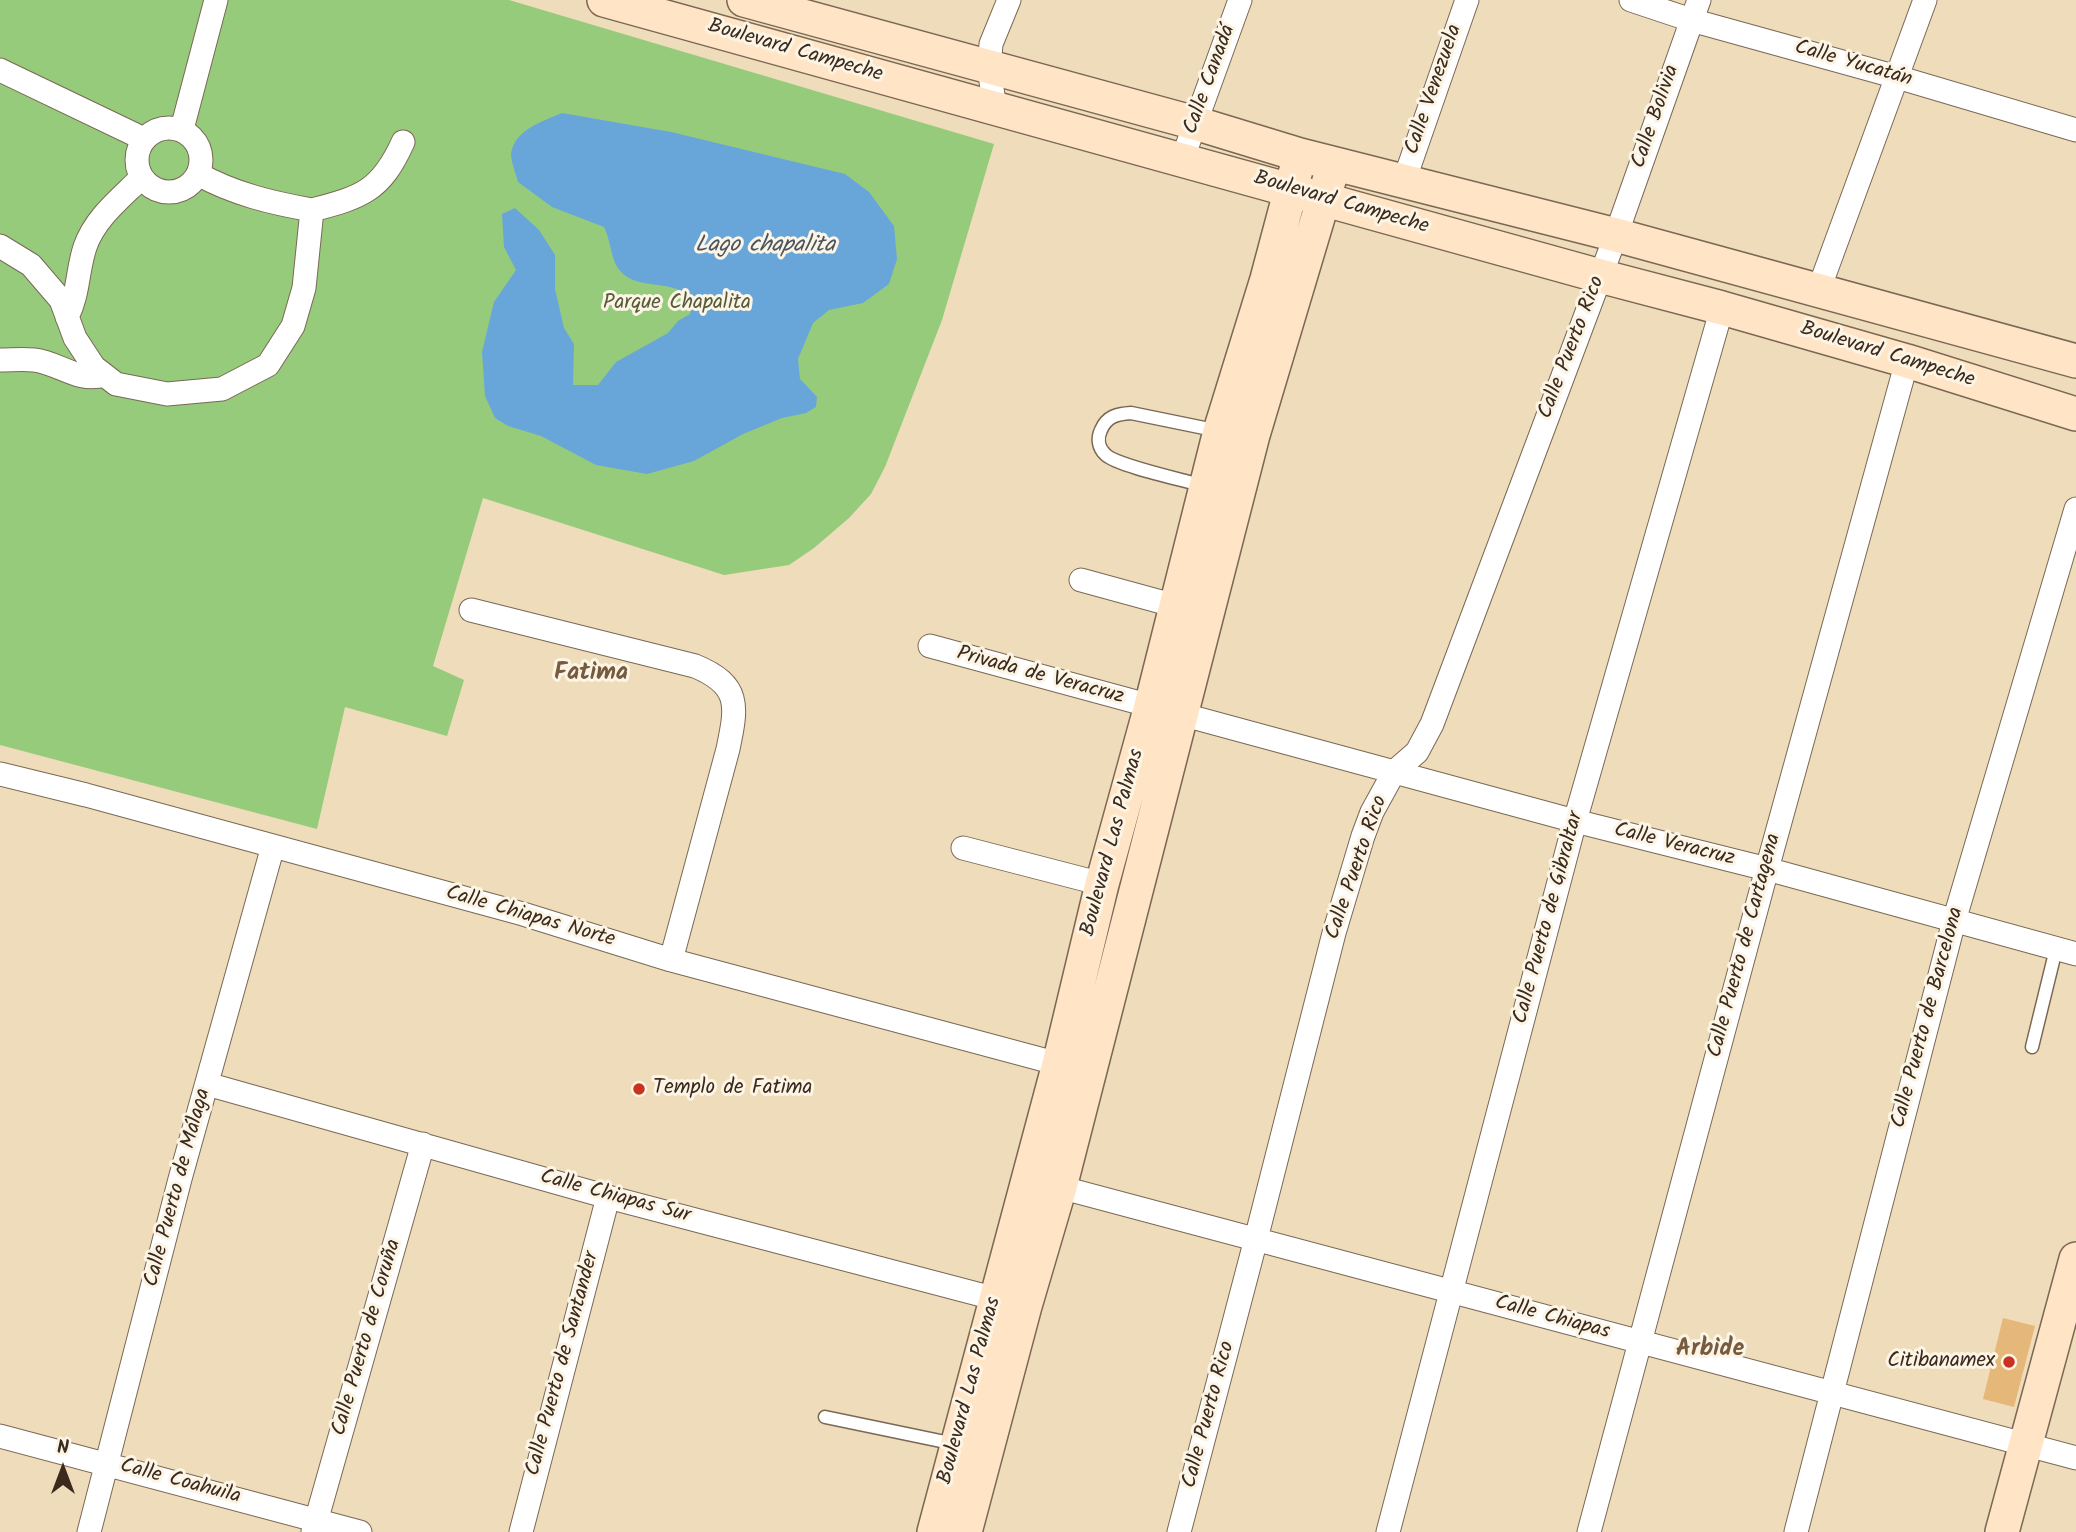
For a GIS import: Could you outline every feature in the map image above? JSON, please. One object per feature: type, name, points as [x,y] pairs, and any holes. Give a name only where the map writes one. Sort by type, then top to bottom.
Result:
[{"type":"street","points":[[182,130],[216,0]]},
{"type":"street","name":"Boulevard Campeche","points":[[604,0],[1722,308],[2074,411]]},
{"type":"street","name":"Boulevard Campeche","points":[[744,0],[784,5],[989,68],[1195,123],[1300,155],[1616,235],[2076,361]]},
{"type":"street","points":[[995,109],[989,68],[991,44],[1009,0]]},
{"type":"street","name":"Calle Canadá","points":[[1182,160],[1240,0]]},
{"type":"street","name":"Calle Venezuela","points":[[1404,181],[1467,0]]},
{"type":"street","name":"Calle Yucatán","points":[[1631,0],[1695,10],[1897,77],[2076,130]]},
{"type":"street","points":[[1819,289],[1925,0]]},
{"type":"street","points":[[772,45],[784,5]]},
{"type":"street","name":"Calle Bolivia","points":[[1616,235],[1695,10]]},
{"type":"street","points":[[0,71],[144,139]]},
{"type":"street","points":[[161,128],[182,130],[198,142],[203,162],[195,181],[178,192],[157,191],[141,178],[136,158],[144,139],[161,128]]},
{"type":"street","points":[[198,174],[218,185],[268,203],[312,210],[353,200],[380,182],[393,164],[403,142]]},
{"type":"street","name":"Boulevard Las Palmas","points":[[934,1532],[957,1444],[1011,1302],[1060,1187],[1166,711],[1176,606],[1220,431],[1300,155]]},
{"type":"street","name":"Boulevard Las Palmas","points":[[965,1532],[1011,1302],[1028,1180],[1102,884],[1166,711],[1334,164]]},
{"type":"street","points":[[67,317],[76,299],[85,247],[97,221],[141,178]]},
{"type":"street","points":[[0,246],[31,265],[61,300],[75,338],[94,368],[116,384],[167,394],[222,390],[268,365],[293,326],[304,288],[312,210]]},
{"type":"street","name":"Calle Puerto Rico","points":[[1179,1532],[1334,933],[1368,824],[1381,793],[1394,772],[1418,752],[1432,724],[1616,235]]},
{"type":"street","name":"Calle Puerto de Gibraltar","points":[[1388,1532],[1575,821],[1722,308]]},
{"type":"street","points":[[0,360],[35,360],[82,377],[104,375]]},
{"type":"street","name":"Calle Puerto de Cartagena","points":[[1589,1532],[1638,1343],[1907,361]]},
{"type":"street","name":"Calle Puerto de Barcelona","points":[[1796,1532],[1954,922],[2076,509]]},
{"type":"street","points":[[1081,580],[1176,606]]},
{"type":"street","points":[[471,610],[695,666],[725,684],[734,697],[735,715],[728,749],[671,960]]},
{"type":"street","name":"Privada de Veracruz","points":[[930,646],[1166,711]]},
{"type":"street","name":"Calle Veracruz","points":[[1166,711],[1575,821],[1767,869],[2066,951]]},
{"type":"street","name":"Calle Chiapas Norte","points":[[0,774],[523,914],[671,960],[1059,1064]]},
{"type":"street","name":"Calle Puerto de Málaga","points":[[89,1532],[180,1180],[273,846]]},
{"type":"street","points":[[963,848],[1102,884]]},
{"type":"street","name":"Calle Chiapas Sur","points":[[207,1084],[608,1197],[1011,1302]]},
{"type":"street","name":"Calle Puerto de Coruña","points":[[314,1526],[423,1144]]},
{"type":"street","name":"Calle Chiapas","points":[[1028,1180],[2050,1452]]},
{"type":"street","name":"Calle Puerto de Santander","points":[[521,1532],[608,1197]]},
{"type":"street","points":[[2003,1532],[2050,1452],[2076,1259]]},
{"type":"street","points":[[2023,1532],[2050,1452],[2076,1330]]},
{"type":"street","name":"Calle Coahuila","points":[[0,1436],[107,1464],[314,1526],[359,1532]]},
{"type":"lane","points":[[1206,487],[1123,463],[1106,455],[1100,446],[1099,435],[1111,416],[1131,413],[1220,431]]},
{"type":"lane","points":[[2032,1047],[2066,951]]},
{"type":"lane","points":[[825,1417],[957,1444]]},
{"type":"green space","name":"Parque Chapalita","points":[[0,0],[509,0],[994,144],[942,320],[885,467],[871,494],[849,518],[789,565],[724,575],[483,498],[433,666],[464,680],[447,736],[345,707],[317,829],[0,745]]},
{"type":"water","name":"Lago chapalita","points":[[562,113],[671,132],[845,174],[869,192],[894,226],[897,259],[889,284],[863,303],[829,310],[813,323],[798,359],[800,379],[817,397],[816,407],[806,413],[782,418],[743,434],[694,461],[647,474],[596,465],[541,436],[508,426],[495,418],[485,396],[482,352],[494,302],[516,270],[504,247],[502,214],[515,208],[539,230],[555,255],[555,289],[564,328],[574,344],[573,385],[598,385],[616,362],[668,333],[678,321],[690,314],[694,301],[686,293],[676,289],[643,283],[623,274],[614,261],[604,227],[552,207],[518,182],[511,154],[513,146],[530,128]]},
{"type":"building","name":"Citibanamex","points":[[2003,1318],[2035,1326],[2014,1407],[1983,1399]]},
{"type":"place","name":"Templo de Fatima","points":[[639,1089]]},
{"type":"place","name":"Citibanamex","points":[[2009,1362]]},
{"type":"district","name":"Fatima","points":[[591,675]]},
{"type":"district","name":"Arbide","points":[[1710,1351]]}]
